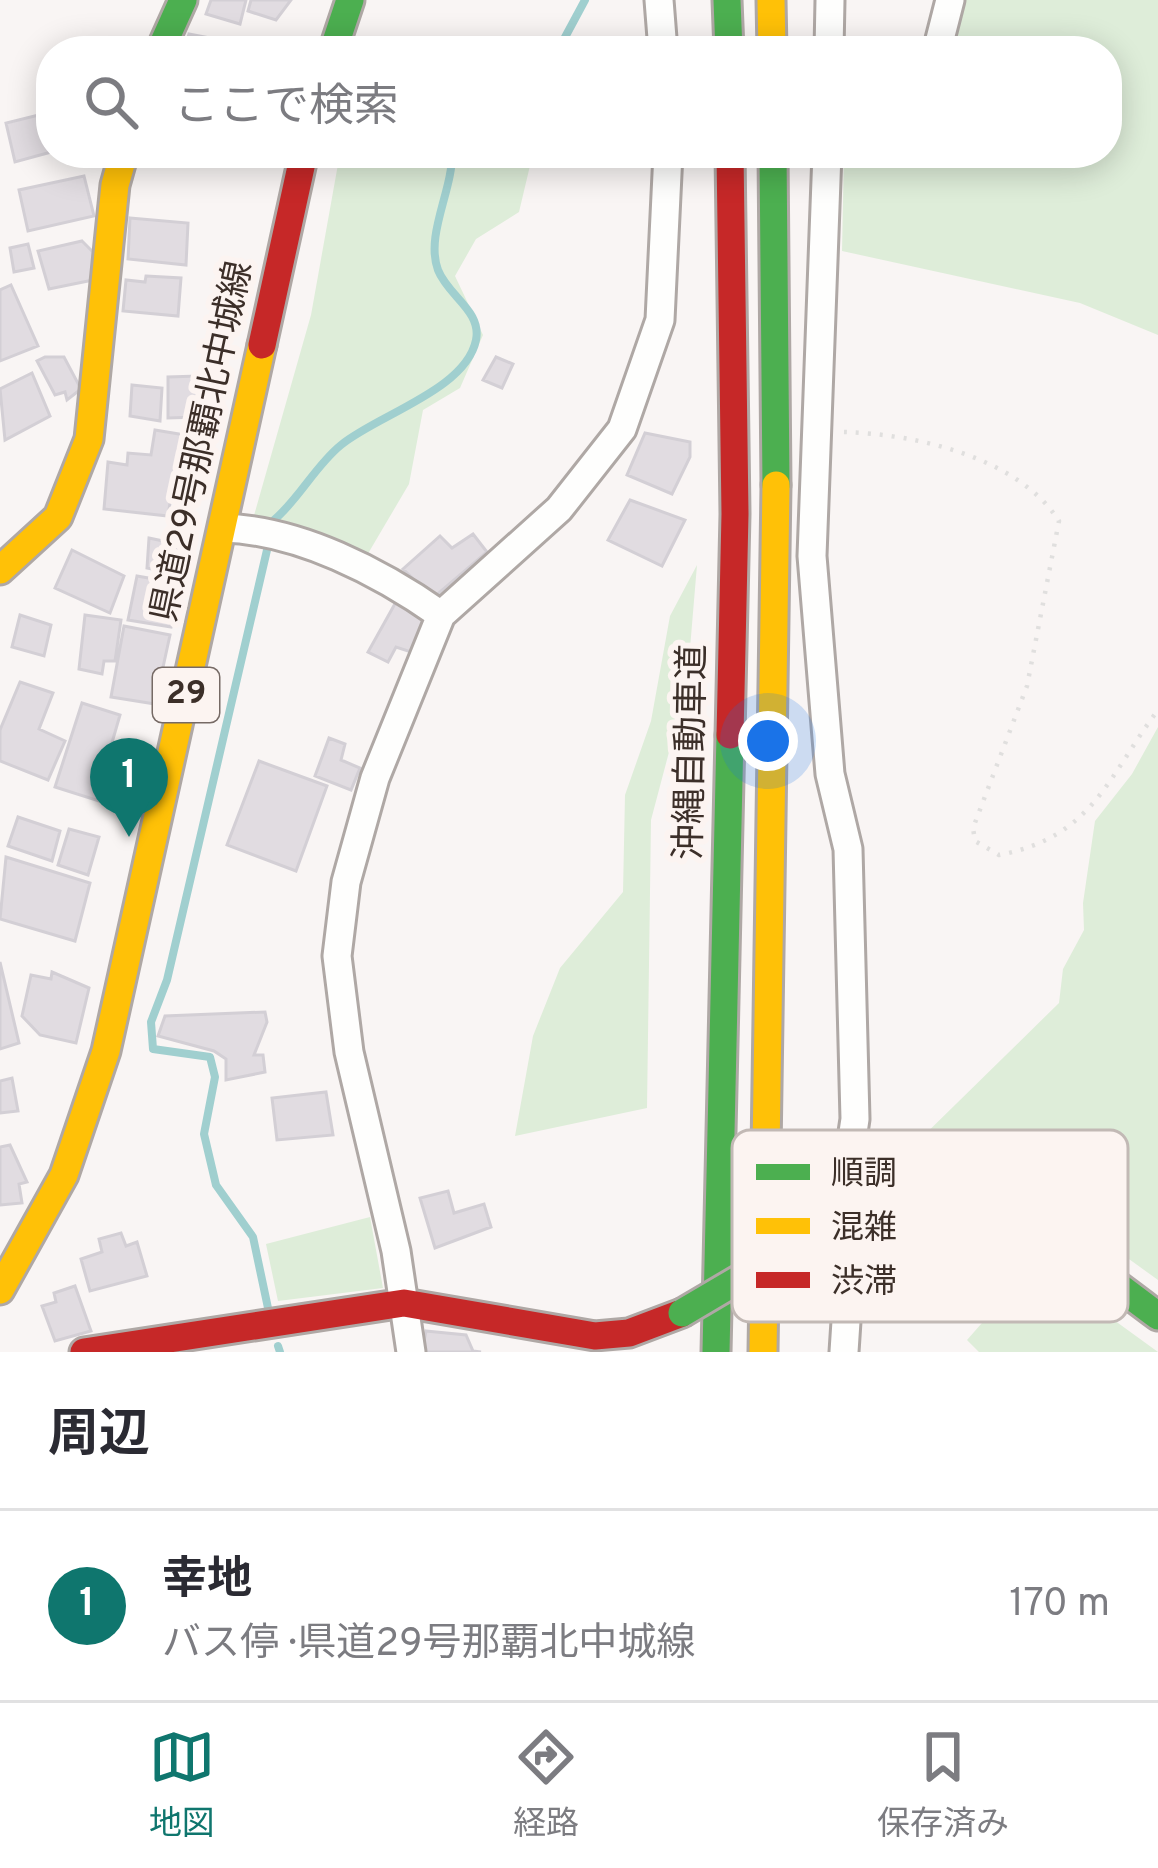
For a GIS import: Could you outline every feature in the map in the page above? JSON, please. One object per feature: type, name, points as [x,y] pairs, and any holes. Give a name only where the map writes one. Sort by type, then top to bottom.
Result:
[{"type":"main road","points":[[167,36],[183,0]]},
{"type":"main road","points":[[338,36],[350,0]]},
{"type":"main road","points":[[727,0],[728,36]]},
{"type":"main road","points":[[771,0],[772,36]]},
{"type":"main road","points":[[0,570],[58,517],[89,439],[120,168]]},
{"type":"main road","name":"県道29号那覇北中城線","points":[[1,1287],[64,1175],[96,1085],[301,168]]},
{"type":"main road","name":"沖縄自動車道","points":[[716,1352],[734,514],[730,168]]},
{"type":"main road","points":[[766,1130],[776,514],[773,168]]},
{"type":"main road","points":[[84,1352],[404,1303],[595,1336],[629,1333],[682,1313],[732,1284]]},
{"type":"main road","points":[[1128,1295],[1158,1316]]},
{"type":"main road","points":[[763,1322],[763,1352]]},
{"type":"street","points":[[659,0],[662,36]]},
{"type":"street","points":[[829,36],[830,0]]},
{"type":"street","points":[[941,36],[950,0]]},
{"type":"street","points":[[411,1352],[349,1052],[337,956],[346,882],[375,778],[441,615],[559,509],[622,429],[659,320],[667,168]]},
{"type":"street","points":[[826,168],[812,556],[830,774],[848,849],[853,1130]]},
{"type":"street","points":[[223,528],[269,534],[386,580],[441,615]]},
{"type":"street","points":[[844,1352],[846,1322]]},
{"type":"path","points":[[820,430],[881,433],[946,448],[1019,482],[1048,505],[1058,521],[1027,686],[973,828],[975,841],[999,855],[1027,850],[1091,812],[1158,710]]},
{"type":"green space","points":[[963,0],[1158,0],[1158,335],[1080,303],[842,251],[844,168],[1122,168],[1122,36],[952,36]]},
{"type":"green space","points":[[337,168],[529,168],[519,212],[476,239],[455,276],[483,335],[460,388],[423,410],[409,484],[366,557],[301,527],[253,519],[311,315]]},
{"type":"green space","points":[[697,565],[687,684],[651,820],[647,1108],[515,1136],[533,1036],[560,968],[623,892],[625,795],[651,721],[670,616]]},
{"type":"green space","points":[[1158,727],[1158,1280],[1128,1258],[1128,1130],[929,1130],[1059,1003],[1063,969],[1084,930],[1083,903],[1095,821],[1132,774]]},
{"type":"green space","points":[[370,1217],[383,1288],[278,1301],[266,1244]]},
{"type":"green space","points":[[983,1322],[1117,1322],[1158,1352],[979,1352],[967,1340]]},
{"type":"building","points":[[211,0],[246,0],[240,24],[206,14]]},
{"type":"building","points":[[251,0],[291,0],[276,20],[248,11]]},
{"type":"building","points":[[36,116],[36,156],[15,162],[6,123]]},
{"type":"building","points":[[84,176],[94,216],[28,231],[19,190]]},
{"type":"building","points":[[130,218],[188,223],[186,265],[128,259]]},
{"type":"building","points":[[82,241],[93,252],[93,280],[49,289],[38,251]]},
{"type":"building","points":[[28,244],[34,268],[14,272],[10,248]]},
{"type":"building","points":[[146,276],[181,278],[178,316],[123,311],[126,280],[145,282]]},
{"type":"building","points":[[11,285],[38,346],[0,361],[0,290]]},
{"type":"building","points":[[64,357],[81,389],[67,400],[65,392],[55,395],[37,361]]},
{"type":"building","points":[[496,357],[513,364],[502,388],[483,380]]},
{"type":"building","points":[[32,373],[50,416],[5,440],[0,389]]},
{"type":"building","points":[[198,376],[198,417],[168,418],[168,377]]},
{"type":"building","points":[[132,385],[162,388],[160,421],[130,416]]},
{"type":"building","points":[[155,430],[203,438],[195,487],[173,484],[168,516],[104,509],[108,462],[127,465],[128,453],[151,455]]},
{"type":"building","points":[[645,433],[690,442],[690,457],[672,494],[627,475]]},
{"type":"building","points":[[630,500],[685,520],[662,566],[608,540]]},
{"type":"building","points":[[473,534],[487,552],[433,598],[403,569],[440,536],[452,548]]},
{"type":"building","points":[[149,538],[182,545],[178,574],[147,568]]},
{"type":"building","points":[[72,550],[124,576],[110,613],[55,588]]},
{"type":"building","points":[[137,576],[177,583],[171,627],[128,620]]},
{"type":"building","points":[[396,602],[427,622],[411,652],[396,647],[388,662],[368,652]]},
{"type":"building","points":[[20,615],[51,625],[44,656],[12,647]]},
{"type":"building","points":[[85,615],[121,620],[115,661],[104,661],[102,674],[79,669]]},
{"type":"building","points":[[124,626],[170,635],[155,704],[111,697]]},
{"type":"building","points":[[20,682],[53,693],[39,729],[65,741],[48,780],[0,761],[0,730]]},
{"type":"building","points":[[82,703],[120,715],[109,753],[129,759],[124,776],[133,780],[121,808],[55,787]]},
{"type":"building","points":[[329,738],[345,744],[341,760],[360,768],[351,790],[315,776]]},
{"type":"building","points":[[259,761],[327,786],[296,871],[227,845]]},
{"type":"building","points":[[18,817],[60,831],[52,861],[8,846]]},
{"type":"building","points":[[69,829],[99,837],[88,875],[58,865]]},
{"type":"building","points":[[6,857],[90,883],[75,941],[0,919]]},
{"type":"building","points":[[0,962],[19,1043],[0,1049]]},
{"type":"building","points":[[52,972],[89,988],[76,1043],[40,1035],[22,1016],[31,975],[51,979]]},
{"type":"building","points":[[265,1012],[267,1022],[254,1055],[263,1055],[265,1072],[226,1080],[226,1059],[214,1051],[158,1036],[165,1016]]},
{"type":"building","points":[[12,1078],[18,1111],[0,1113],[0,1081]]},
{"type":"building","points":[[326,1092],[333,1135],[277,1140],[272,1098]]},
{"type":"building","points":[[10,1145],[27,1182],[19,1184],[22,1203],[0,1205],[0,1147]]},
{"type":"building","points":[[448,1191],[454,1213],[484,1204],[491,1227],[435,1248],[420,1198]]},
{"type":"building","points":[[121,1233],[126,1246],[137,1242],[147,1276],[90,1291],[81,1259],[102,1252],[99,1239]]},
{"type":"building","points":[[75,1286],[91,1331],[55,1341],[42,1306],[56,1302],[54,1293]]},
{"type":"building","points":[[426,1331],[466,1335],[473,1351],[481,1352],[422,1352]]},
{"type":"waterway","points":[[566,36],[585,0]]},
{"type":"waterway","points":[[268,1308],[253,1237],[216,1185],[204,1134],[215,1077],[210,1057],[153,1049],[151,1022],[167,980],[274,520],[341,445],[438,387],[469,358],[476,340],[474,320],[443,279],[435,256],[451,168]]},
{"type":"waterway","points":[[278,1346],[280,1352]]},
{"type":"traffic: fast","points":[[167,36],[183,0]]},
{"type":"traffic: fast","points":[[338,36],[350,0]]},
{"type":"traffic: fast","points":[[727,0],[728,36]]},
{"type":"traffic: fast","points":[[773,168],[776,485]]},
{"type":"traffic: fast","points":[[716,1352],[730,735]]},
{"type":"traffic: fast","points":[[682,1313],[732,1284]]},
{"type":"traffic: fast","points":[[1128,1294],[1158,1316]]},
{"type":"traffic: slow","points":[[771,0],[772,36]]},
{"type":"traffic: slow","points":[[0,570],[58,517],[89,439],[120,168]]},
{"type":"traffic: slow","points":[[0,1290],[64,1175],[106,1051],[262,345]]},
{"type":"traffic: slow","points":[[766,1130],[776,485]]},
{"type":"traffic: slow","points":[[763,1322],[763,1352]]},
{"type":"traffic: jam","points":[[262,345],[301,168]]},
{"type":"traffic: jam","points":[[730,168],[735,514],[730,735]]},
{"type":"traffic: jam","points":[[84,1352],[404,1303],[595,1336],[629,1333],[682,1313]]},
{"type":"place","name":"幸地","points":[[129,837]]}]
